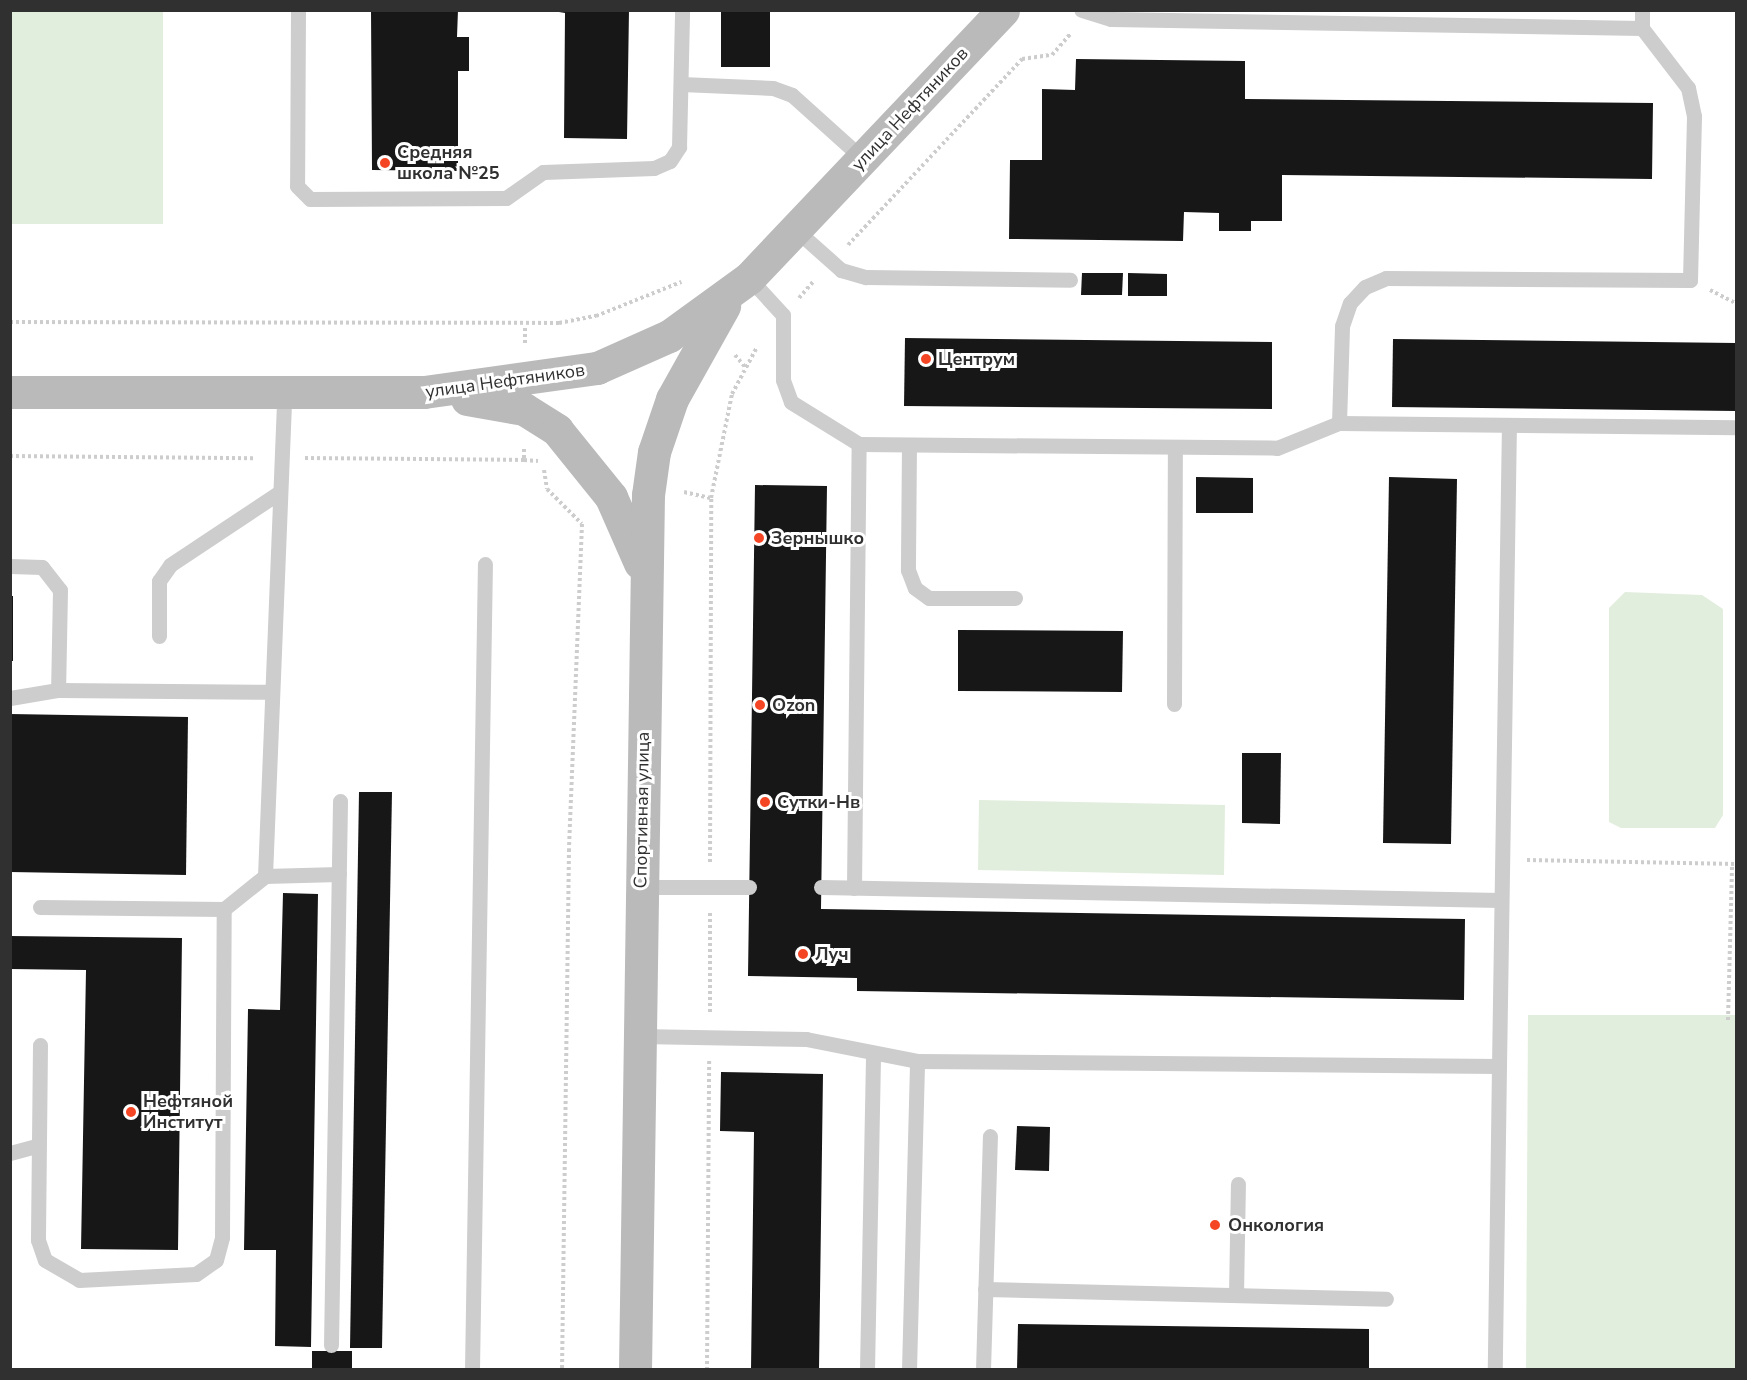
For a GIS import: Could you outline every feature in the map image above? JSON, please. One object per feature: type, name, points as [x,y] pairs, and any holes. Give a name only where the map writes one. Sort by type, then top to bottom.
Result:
[{"type":"street","name":"улица Нефтяников","points":[[10,392],[424,392],[524,395],[597,368],[632,354],[700,316],[749,278],[1003,10]]},
{"type":"street","name":"Спортивная улица","points":[[635,1370],[644,575],[648,495],[660,427],[705,333],[749,278]]},
{"type":"street","points":[[524,395],[591,466],[616,507],[644,575]]},
{"type":"lane","points":[[298,10],[297,186],[310,199],[506,198],[543,172],[654,168],[670,161],[680,147],[682,10]]},
{"type":"lane","points":[[1339,423],[1342,326],[1350,303],[1365,287],[1386,278],[1690,280],[1694,116],[1688,88],[1642,28],[1642,10]]},
{"type":"lane","points":[[1084,12],[1111,19],[1642,28]]},
{"type":"lane","points":[[681,84],[773,88],[792,95],[863,159]]},
{"type":"lane","points":[[795,230],[832,262],[866,277],[1070,280]]},
{"type":"lane","points":[[749,278],[783,315],[783,380],[791,402],[859,444],[1277,448],[1339,423],[1737,427]]},
{"type":"lane","points":[[265,876],[284,393]]},
{"type":"lane","points":[[1495,1370],[1500,900],[1509,424]]},
{"type":"lane","points":[[854,888],[859,444]]},
{"type":"lane","points":[[909,445],[908,570],[915,588],[929,598],[1015,598]]},
{"type":"lane","points":[[1174,704],[1175,447]]},
{"type":"lane","points":[[159,636],[159,581],[170,566],[280,492]]},
{"type":"lane","points":[[472,1370],[485,564]]},
{"type":"lane","points":[[10,566],[42,567],[60,590],[58,690]]},
{"type":"lane","points":[[10,698],[58,690],[272,692]]},
{"type":"lane","points":[[331,1345],[340,801]]},
{"type":"lane","points":[[40,907],[224,909],[265,876],[339,874]]},
{"type":"lane","points":[[641,887],[749,887]]},
{"type":"lane","points":[[821,887],[1500,900]]},
{"type":"lane","points":[[40,1045],[37,1146],[38,1240],[45,1260],[63,1274],[79,1280],[178,1279],[216,1260],[222,1237],[224,909]]},
{"type":"lane","points":[[639,1036],[806,1039],[917,1061],[1499,1066]]},
{"type":"lane","points":[[867,1370],[873,1053]]},
{"type":"lane","points":[[909,1370],[917,1061]]},
{"type":"lane","points":[[982,1370],[990,1136]]},
{"type":"lane","points":[[10,1153],[37,1146]]},
{"type":"lane","points":[[1236,1295],[1238,1184]]},
{"type":"lane","points":[[985,1289],[1386,1299]]},
{"type":"path","points":[[707,1370],[711,498],[732,394],[759,344],[783,315],[1022,59],[1052,55],[1084,12]]},
{"type":"path","points":[[10,322],[525,325],[596,316],[688,278]]},
{"type":"path","points":[[525,325],[524,460],[543,461],[547,489],[582,524],[569,849],[562,1370]]},
{"type":"path","points":[[1502,860],[1734,864],[1728,1020]]},
{"type":"green space","points":[[10,11],[163,11],[163,224],[11,224]]},
{"type":"green space","points":[[1625,592],[1702,595],[1723,609],[1723,815],[1715,828],[1621,828],[1609,822],[1609,608]]},
{"type":"green space","points":[[979,800],[1225,805],[1224,875],[978,870]]},
{"type":"green space","points":[[1528,1015],[1736,1015],[1736,1369],[1526,1369]]},
{"type":"building","points":[[371,10],[458,10],[457,37],[469,37],[469,71],[458,71],[458,171],[372,170]]},
{"type":"building","points":[[547,10],[629,10],[627,139],[564,138],[565,13]]},
{"type":"building","points":[[721,10],[770,10],[770,67],[721,67]]},
{"type":"building","points":[[1076,59],[1245,61],[1245,99],[1653,103],[1652,179],[1282,175],[1282,221],[1251,221],[1251,231],[1219,231],[1219,213],[1184,212],[1183,241],[1009,239],[1010,160],[1042,160],[1042,89],[1075,90]]},
{"type":"building","points":[[1082,273],[1123,273],[1122,295],[1081,295]]},
{"type":"building","points":[[1128,273],[1167,274],[1167,296],[1128,296]]},
{"type":"building","points":[[905,338],[1272,342],[1272,409],[904,406]]},
{"type":"building","points":[[1393,339],[1736,343],[1736,411],[1392,407]]},
{"type":"building","points":[[1196,477],[1253,478],[1253,513],[1196,513]]},
{"type":"building","points":[[1389,477],[1457,479],[1451,844],[1383,843]]},
{"type":"building","points":[[755,485],[827,486],[821,909],[1465,919],[1464,1000],[857,991],[857,978],[748,976]]},
{"type":"building","points":[[10,596],[13,596],[13,661],[10,661]]},
{"type":"building","points":[[958,630],[1123,631],[1122,692],[958,691]]},
{"type":"building","points":[[10,714],[188,717],[186,875],[10,872]]},
{"type":"building","points":[[1242,753],[1281,753],[1280,824],[1242,823]]},
{"type":"building","points":[[359,792],[392,792],[382,1348],[350,1348]]},
{"type":"building","points":[[283,893],[318,894],[311,1347],[275,1346],[276,1250],[244,1250],[248,1009],[280,1010]]},
{"type":"building","name":"Нефтяной Институт","points":[[10,936],[182,938],[178,1250],[81,1249],[86,970],[10,969]]},
{"type":"building","points":[[721,1072],[823,1074],[819,1370],[751,1370],[754,1132],[720,1131]]},
{"type":"building","points":[[1017,1126],[1050,1127],[1049,1171],[1015,1170]]},
{"type":"building","points":[[1018,1324],[1369,1329],[1369,1370],[1017,1370]]},
{"type":"building","points":[[312,1351],[352,1351],[352,1370],[312,1370]]},
{"type":"place","name":"Средняя школа №25","points":[[385,163]]},
{"type":"place","name":"Центрум","points":[[926,359]]},
{"type":"place","name":"Зернышко","points":[[759,538]]},
{"type":"place","name":"Ozon","points":[[760,705]]},
{"type":"place","name":"Сутки-Нв","points":[[765,802]]},
{"type":"place","name":"Луч","points":[[803,954]]},
{"type":"place","name":"Нефтяной Институт","points":[[131,1112]]},
{"type":"place","name":"Онкология","points":[[1215,1225]]}]
